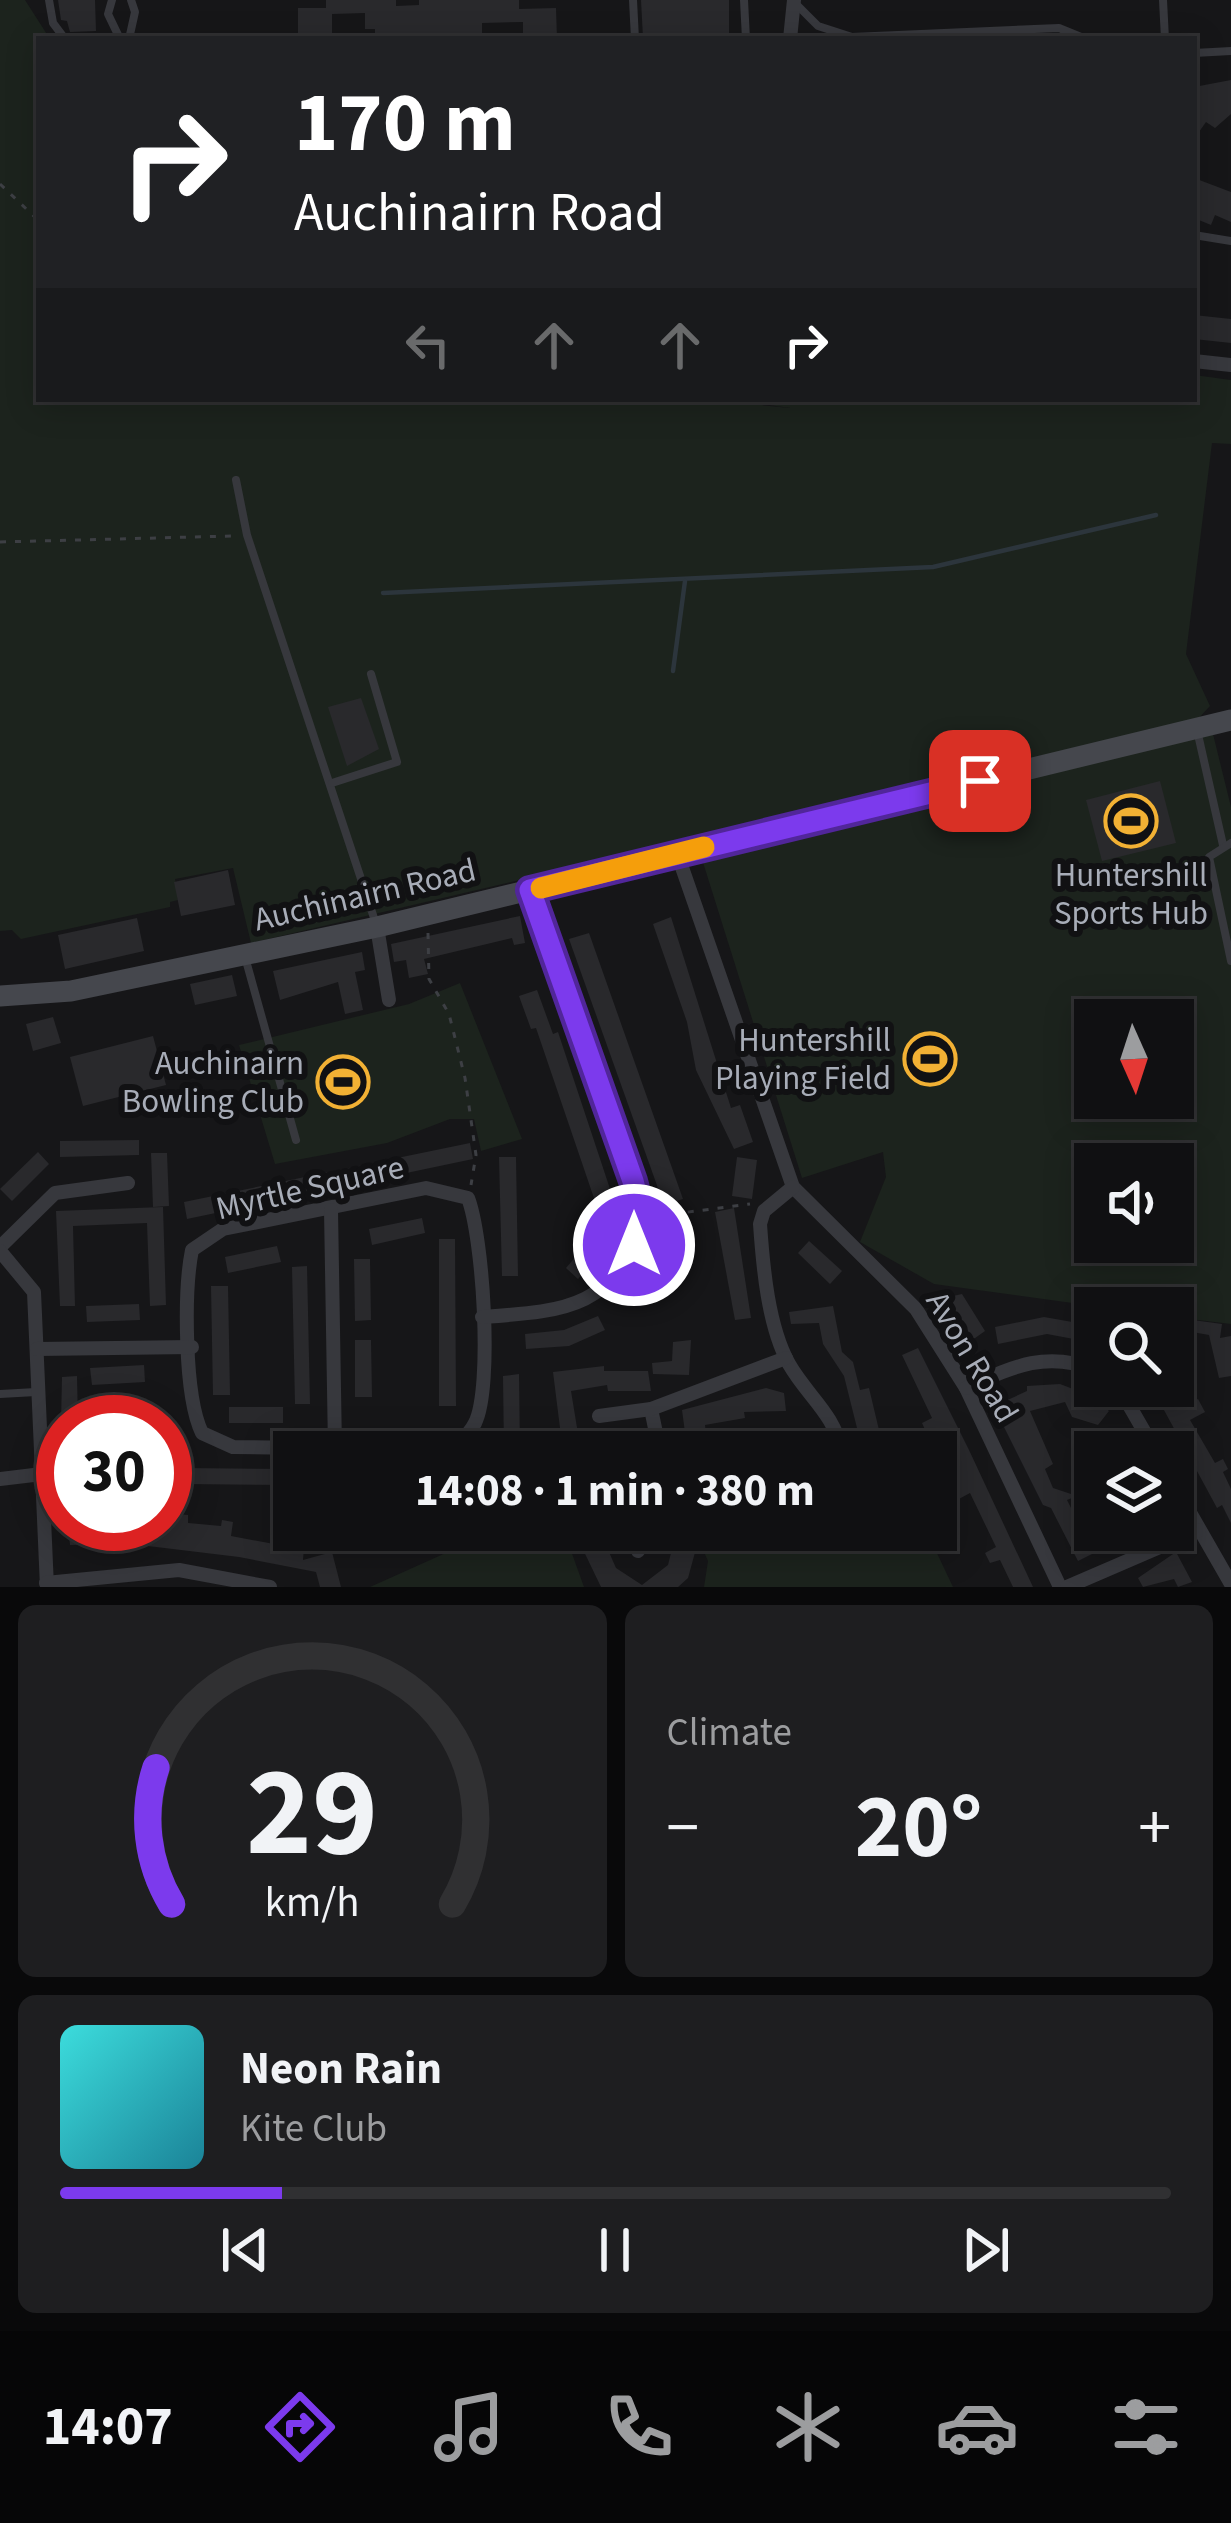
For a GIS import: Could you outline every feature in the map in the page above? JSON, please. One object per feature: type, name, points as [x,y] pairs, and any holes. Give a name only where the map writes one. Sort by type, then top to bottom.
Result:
[{"type":"main road","name":"Auchinairn Road","points":[[0,996],[70,991],[377,927],[1231,720]]},
{"type":"street","points":[[790,36],[794,2]]},
{"type":"street","points":[[1197,361],[1231,364]]},
{"type":"street","points":[[677,853],[793,1187],[775,1201],[760,1224],[786,1358],[835,1421],[837,1431]]},
{"type":"street","points":[[482,1317],[571,1307],[596,1296],[624,1266],[643,1219],[530,890]]},
{"type":"street","points":[[377,927],[389,1000]]},
{"type":"street","points":[[38,1395],[34,1292],[0,1249],[55,1193],[128,1184]]},
{"type":"street","name":"Avon Road","points":[[793,1187],[916,1309],[966,1388],[1063,1587]]},
{"type":"street","name":"Myrtle Square","points":[[273,1445],[215,1442],[196,1422],[187,1278],[192,1250],[223,1229],[426,1188],[468,1198],[480,1230],[480,1405],[468,1431]]},
{"type":"street","points":[[331,1210],[335,1431]]},
{"type":"street","points":[[38,1349],[191,1347]]},
{"type":"street","points":[[599,1416],[651,1409],[786,1358]]},
{"type":"street","points":[[966,1388],[1040,1359],[1074,1361]]},
{"type":"street","points":[[651,1409],[658,1431]]},
{"type":"street","points":[[0,1479],[36,1475]]},
{"type":"street","points":[[1194,1521],[1231,1584]]},
{"type":"street","points":[[1063,1587],[1199,1530]]},
{"type":"street","points":[[44,1551],[46,1585],[178,1570],[270,1587]]},
{"type":"lane","points":[[49,0],[52,23],[63,36]]},
{"type":"lane","points":[[112,0],[108,14],[122,36]]},
{"type":"lane","points":[[125,36],[135,12],[131,0]]},
{"type":"lane","points":[[633,0],[634,36]]},
{"type":"lane","points":[[744,0],[746,36]]},
{"type":"lane","points":[[1163,0],[1165,36]]},
{"type":"lane","points":[[794,2],[818,26],[844,36]]},
{"type":"lane","points":[[939,36],[1029,34],[1059,28],[1079,36]]},
{"type":"lane","points":[[1197,52],[1231,51]]},
{"type":"lane","points":[[1197,235],[1231,241]]},
{"type":"lane","points":[[236,480],[247,536],[377,927]]},
{"type":"lane","points":[[332,783],[397,762],[371,674]]},
{"type":"lane","points":[[1196,729],[1227,844],[1211,851],[1209,867],[1231,961]]},
{"type":"lane","points":[[245,956],[296,1140]]},
{"type":"lane","points":[[0,1394],[38,1391]]},
{"type":"path","points":[[0,184],[36,217]]},
{"type":"path","points":[[0,542],[247,536]]},
{"type":"path","points":[[424,916],[429,979],[448,1014],[468,1097],[476,1155],[468,1198]]},
{"type":"path","points":[[643,1219],[775,1201]]},
{"type":"shaded area","points":[[0,0],[25,0],[48,36],[36,36],[36,402],[731,402],[790,408],[748,402],[1197,402],[1197,375],[1231,380],[1231,444],[1212,443],[1186,654],[1210,706],[1195,722],[251,943],[233,868],[175,879],[178,900],[170,902],[170,907],[21,939],[12,930],[0,931]]},
{"type":"shaded area","name":"Huntershill Playing Field","points":[[1213,734],[1231,807],[1231,1324],[1194,1320],[1194,1287],[1074,1287],[1074,1303],[934,1284],[860,1242],[886,1177],[883,1152],[802,1178],[701,856]]},
{"type":"shaded area","name":"Auchinairn Bowling Club","points":[[460,983],[522,1139],[481,1151],[474,1119],[450,1119],[387,1143],[275,1164],[239,1045],[409,1004]]},
{"type":"shaded area","points":[[450,1551],[571,1551],[584,1587],[370,1587]]},
{"type":"shaded area","points":[[704,1551],[936,1551],[953,1587],[704,1587],[708,1561]]},
{"type":"building","points":[[58,0],[95,0],[96,31],[70,32],[67,21],[61,20]]},
{"type":"building","points":[[326,0],[396,0],[396,6],[419,5],[419,0],[519,0],[519,9],[556,8],[557,36],[523,36],[523,22],[482,23],[482,36],[375,36],[375,29],[365,29],[365,13],[332,14],[332,36],[298,36],[298,8],[326,8]]},
{"type":"building","points":[[641,0],[729,0],[729,36],[643,36]]},
{"type":"building","points":[[1231,80],[1231,114],[1215,128],[1206,122],[1197,135],[1197,86]]},
{"type":"building","points":[[1197,179],[1231,192],[1231,222],[1215,215],[1211,225],[1197,219]]},
{"type":"building","points":[[1197,315],[1231,319],[1231,343],[1197,339]]},
{"type":"building","points":[[361,698],[379,749],[347,766],[328,707]]},
{"type":"building","name":"Huntershill Sports Hub","points":[[1160,781],[1176,843],[1102,861],[1086,800]]},
{"type":"building","points":[[228,870],[235,905],[181,916],[174,882]]},
{"type":"building","points":[[520,916],[525,943],[514,945],[512,938],[424,959],[428,974],[409,978],[406,960],[394,962],[391,944]]},
{"type":"building","points":[[671,917],[731,1108],[740,1105],[753,1142],[734,1149],[696,1070],[687,1022],[653,924]]},
{"type":"building","points":[[137,918],[144,951],[65,969],[58,935]]},
{"type":"building","points":[[589,933],[683,1199],[664,1205],[569,939]]},
{"type":"building","points":[[362,952],[365,970],[355,972],[363,1010],[345,1014],[338,982],[280,1000],[273,971]]},
{"type":"building","points":[[232,975],[237,996],[195,1005],[190,984]]},
{"type":"building","points":[[537,990],[553,1034],[558,1032],[614,1201],[597,1207],[536,1028],[531,1029],[519,996]]},
{"type":"building","points":[[53,1017],[61,1043],[33,1051],[26,1024]]},
{"type":"building","points":[[153,1036],[166,1085],[83,1106],[70,1057]]},
{"type":"building","points":[[139,1140],[139,1155],[60,1157],[60,1141]]},
{"type":"building","points":[[470,1143],[473,1159],[187,1219],[184,1202]]},
{"type":"building","points":[[38,1152],[49,1164],[12,1201],[0,1189]]},
{"type":"building","points":[[151,1153],[167,1153],[169,1206],[153,1207]]},
{"type":"building","points":[[499,1157],[516,1157],[518,1276],[502,1276]]},
{"type":"building","points":[[737,1157],[757,1160],[752,1199],[732,1196]]},
{"type":"building","points":[[163,1207],[166,1305],[150,1306],[147,1223],[73,1226],[75,1306],[60,1306],[56,1211]]},
{"type":"building","points":[[734,1208],[751,1318],[735,1320],[715,1212]]},
{"type":"building","points":[[422,1218],[425,1233],[372,1245],[369,1229]]},
{"type":"building","points":[[601,1227],[613,1238],[578,1279],[566,1268]]},
{"type":"building","points":[[439,1239],[455,1239],[456,1406],[439,1406]]},
{"type":"building","points":[[809,1241],[842,1271],[830,1284],[798,1253]]},
{"type":"building","points":[[277,1246],[281,1262],[228,1273],[225,1257]]},
{"type":"building","points":[[354,1259],[370,1259],[371,1320],[355,1321]]},
{"type":"building","points":[[307,1266],[310,1404],[295,1404],[292,1267]]},
{"type":"building","points":[[211,1286],[228,1286],[230,1395],[213,1395]]},
{"type":"building","points":[[949,1291],[953,1296],[962,1294],[985,1331],[968,1343],[939,1298]]},
{"type":"building","points":[[139,1304],[140,1320],[87,1322],[86,1306]]},
{"type":"building","points":[[833,1306],[842,1352],[853,1362],[860,1390],[869,1388],[879,1431],[858,1431],[844,1376],[823,1344],[819,1323],[791,1324],[789,1312]]},
{"type":"building","points":[[598,1316],[605,1330],[569,1346],[526,1349],[525,1334],[564,1330]]},
{"type":"building","points":[[1044,1317],[1074,1322],[1074,1339],[1047,1334],[998,1344],[995,1327]]},
{"type":"building","points":[[1194,1320],[1222,1324],[1220,1338],[1231,1336],[1231,1376],[1219,1378],[1209,1335],[1194,1332]]},
{"type":"building","points":[[355,1340],[371,1340],[372,1397],[355,1397]]},
{"type":"building","points":[[691,1340],[689,1375],[653,1374],[652,1363],[672,1361],[673,1342]]},
{"type":"building","points":[[918,1348],[1033,1587],[1013,1587],[1000,1560],[990,1563],[985,1553],[996,1547],[970,1493],[957,1500],[957,1431],[926,1431],[922,1423],[932,1418],[902,1355]]},
{"type":"building","points":[[144,1365],[145,1382],[92,1385],[90,1368]]},
{"type":"building","points":[[604,1366],[604,1371],[648,1371],[651,1391],[608,1391],[607,1385],[571,1391],[578,1431],[560,1431],[553,1372]]},
{"type":"building","points":[[519,1374],[520,1431],[504,1431],[503,1376]]},
{"type":"building","points":[[77,1376],[77,1395],[62,1395],[62,1377]]},
{"type":"building","points":[[1060,1384],[1074,1389],[1074,1407],[1109,1411],[1098,1425],[1072,1417],[1065,1402],[1030,1411],[1053,1464],[1045,1469],[1053,1488],[1074,1495],[1067,1500],[1074,1514],[1074,1551],[1094,1553],[1078,1561],[1051,1508],[1043,1505],[998,1415],[1005,1412],[1001,1403],[1027,1391],[1027,1386]]},
{"type":"building","points":[[766,1388],[784,1393],[786,1411],[744,1412],[745,1418],[705,1425],[706,1431],[685,1431],[682,1410]]},
{"type":"building","points":[[1198,1399],[1205,1412],[1190,1420],[1215,1463],[1223,1459],[1228,1469],[1223,1472],[1231,1489],[1231,1523],[1222,1505],[1217,1508],[1194,1465],[1194,1431],[1175,1431],[1162,1407],[1194,1407]]},
{"type":"building","points":[[229,1407],[283,1407],[283,1423],[229,1423]]},
{"type":"building","points":[[192,1468],[273,1469],[273,1485],[192,1484]]},
{"type":"building","points":[[233,1522],[231,1536],[273,1544],[273,1551],[304,1551],[303,1560],[332,1552],[341,1587],[320,1587],[316,1572],[189,1551],[192,1523]]},
{"type":"building","points":[[584,1551],[608,1551],[616,1568],[642,1585],[668,1565],[672,1551],[695,1551],[688,1578],[678,1587],[601,1587]]},
{"type":"building","points":[[1176,1552],[1192,1582],[1178,1587],[1174,1579],[1143,1587],[1138,1578]]},
{"type":"waterway","points":[[383,593],[933,567],[1156,515]]},
{"type":"waterway","points":[[673,671],[685,581]]},
{"type":"slow traffic","points":[[541,888],[704,847]]},
{"type":"place","name":"Huntershill Sports Hub","points":[[1131,821]]},
{"type":"place","name":"Huntershill Playing Field","points":[[930,1059]]},
{"type":"place","name":"Auchinairn Bowling Club","points":[[343,1082]]},
{"type":"route","points":[[634,1245],[643,1219],[633,1181],[530,890],[980,781]]}]
